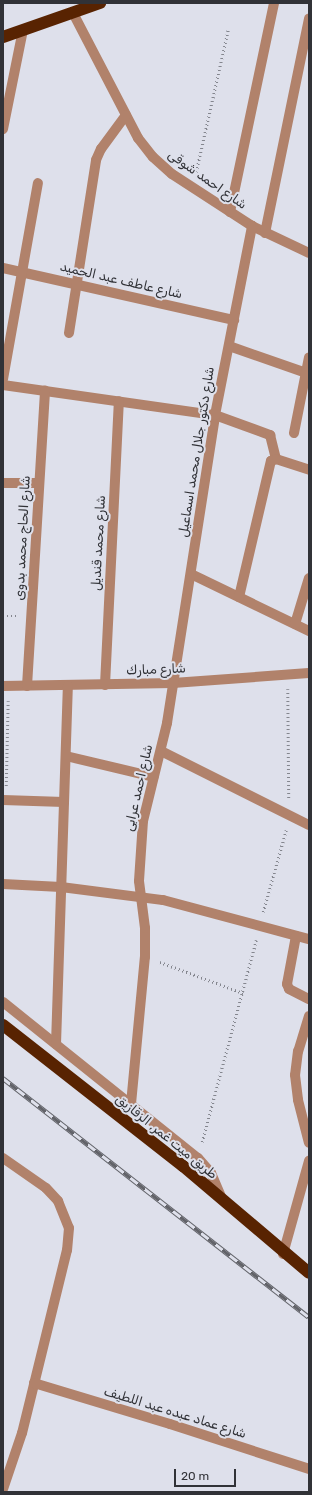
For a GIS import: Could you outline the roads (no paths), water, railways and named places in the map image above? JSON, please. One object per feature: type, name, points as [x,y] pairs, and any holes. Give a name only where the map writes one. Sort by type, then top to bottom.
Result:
[{"type":"highway","points":[[3,37],[100,3]]},
{"type":"highway","name":"طريق ميت غمر, الزقازيق","points":[[3,1025],[183,1166],[224,1204],[283,1254],[309,1273]]},
{"type":"street","points":[[230,212],[274,3]]},
{"type":"street","name":"شارع احمد شوقى","points":[[73,13],[138,138],[153,157],[172,174],[252,226],[309,253]]},
{"type":"street","points":[[265,232],[309,18]]},
{"type":"street","points":[[3,129],[23,30]]},
{"type":"street","points":[[69,333],[75,284],[96,160],[101,149],[126,115]]},
{"type":"street","points":[[3,379],[38,183]]},
{"type":"street","name":"شارع دكتور جلال محمد اسماعيل","points":[[173,683],[215,415],[252,226]]},
{"type":"street","name":"شارع عاطف عبد الحميد","points":[[3,268],[234,320]]},
{"type":"street","points":[[229,346],[307,373]]},
{"type":"street","points":[[294,433],[309,357]]},
{"type":"street","points":[[3,385],[215,415],[270,435],[276,458]]},
{"type":"street","name":"شارع الحاج محمد بدوى","points":[[27,686],[45,391]]},
{"type":"street","name":"شارع محمد قنديل","points":[[105,685],[118,402]]},
{"type":"street","points":[[276,458],[309,470]]},
{"type":"street","points":[[239,597],[271,461],[276,458]]},
{"type":"street","points":[[3,483],[39,483]]},
{"type":"street","points":[[191,574],[309,631]]},
{"type":"street","points":[[295,624],[309,578]]},
{"type":"street","name":"شارع مبارك","points":[[5,686],[173,683],[309,673]]},
{"type":"street","name":"شارع احمد عرابى","points":[[131,1104],[145,957],[142,899],[139,881],[139,851],[143,821],[161,751],[173,683]]},
{"type":"street","points":[[56,1044],[60,887],[68,686]]},
{"type":"street","points":[[161,751],[309,825]]},
{"type":"street","points":[[66,756],[154,777]]},
{"type":"street","points":[[4,800],[64,802]]},
{"type":"street","points":[[3,884],[60,887],[178,903],[259,927],[309,939]]},
{"type":"street","points":[[296,936],[287,984],[289,989],[309,999]]},
{"type":"street","points":[[3,1002],[198,1158],[211,1173],[224,1204]]},
{"type":"street","points":[[309,1016],[298,1051],[295,1075],[298,1100],[309,1143]]},
{"type":"street","points":[[3,1158],[46,1188],[61,1208],[69,1228],[67,1250],[34,1384],[15,1458],[3,1489]]},
{"type":"street","points":[[283,1254],[309,1160]]},
{"type":"street","name":"شارع عماد عبده عبد اللطيف","points":[[34,1384],[170,1424],[309,1469]]},
{"type":"railway","points":[[3,1078],[309,1317]]}]
